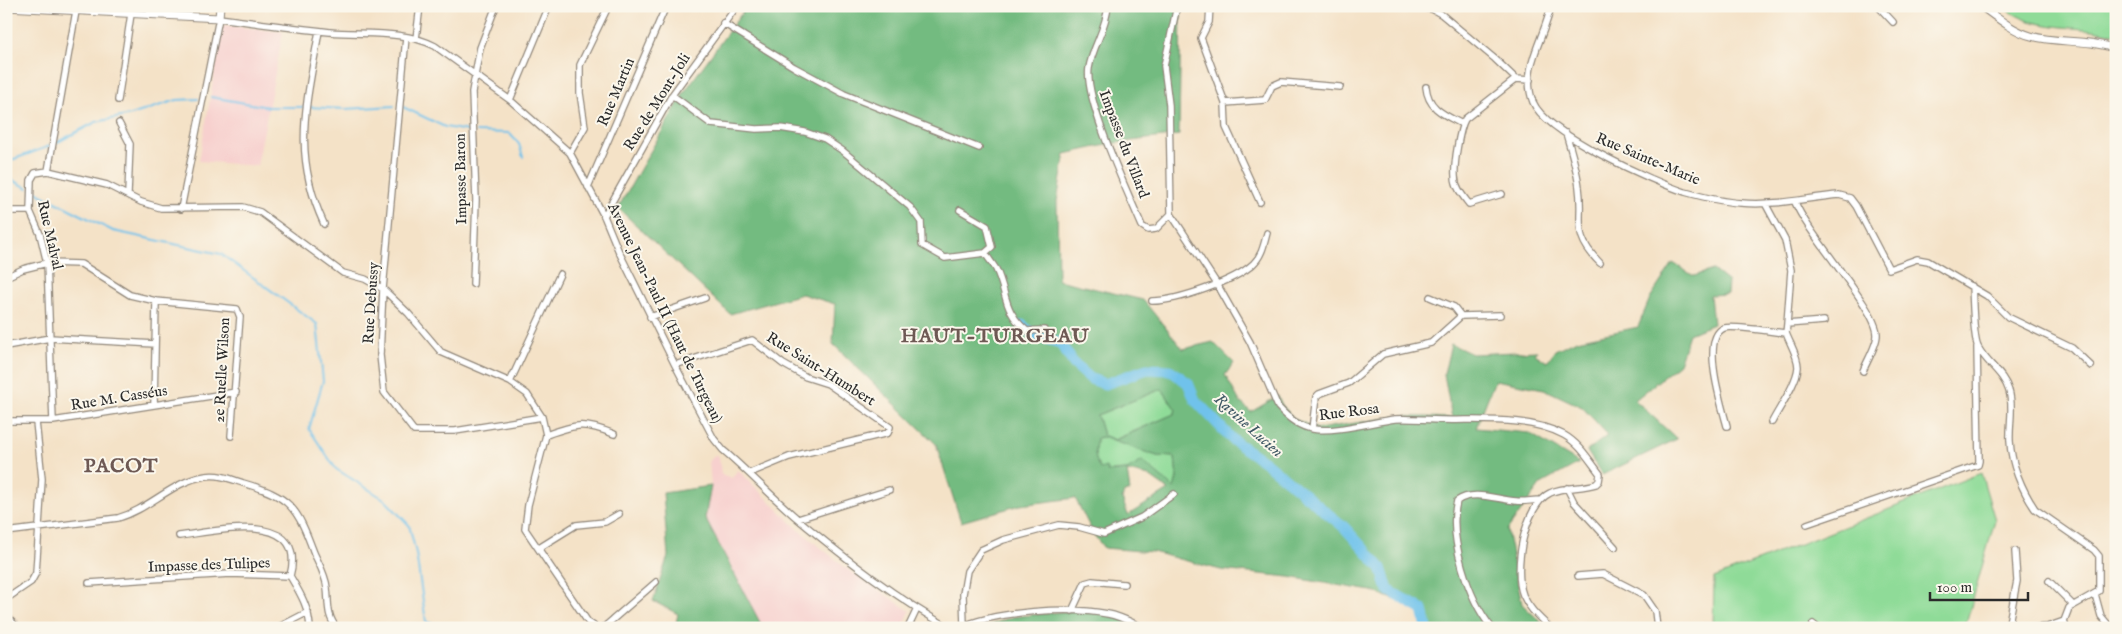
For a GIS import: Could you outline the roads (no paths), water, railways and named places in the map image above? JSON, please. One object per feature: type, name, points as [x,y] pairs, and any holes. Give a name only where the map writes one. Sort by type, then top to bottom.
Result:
[{"type":"street","points":[[181,209],[220,6]]},
{"type":"street","points":[[416,39],[420,6]]},
{"type":"street","name":"Impasse Baron","points":[[473,284],[476,200],[472,92],[480,48],[496,6]]},
{"type":"street","points":[[510,100],[549,6]]},
{"type":"street","name":"Rue Martin","points":[[588,187],[666,6]]},
{"type":"street","name":"Rue de Mont-Joli","points":[[604,216],[672,95],[737,6]]},
{"type":"street","name":"Impasse du Villard","points":[[1108,6],[1105,29],[1096,45],[1089,68],[1091,98],[1142,226],[1148,230],[1156,229],[1171,214]]},
{"type":"street","points":[[1171,214],[1169,100],[1164,66],[1177,6]]},
{"type":"street","points":[[1210,6],[1209,22],[1201,38],[1225,103],[1226,127],[1260,202]]},
{"type":"street","points":[[1412,6],[1441,14],[1496,59],[1516,80]]},
{"type":"street","name":"Rue Sainte-Marie","points":[[1551,6],[1548,20],[1532,59],[1530,80],[1533,102],[1542,115],[1566,133],[1605,157],[1684,191],[1731,202],[1766,205],[1839,195],[1850,198],[1889,269],[1921,260],[1972,286],[1987,296],[2008,317],[2072,348],[2092,366]]},
{"type":"street","points":[[1878,6],[1893,22]]},
{"type":"street","points":[[1981,6],[2021,32],[2033,36],[2097,42],[2116,49]]},
{"type":"street","points":[[6,7],[219,18]]},
{"type":"street","points":[[76,11],[48,171],[107,185],[141,202],[161,208],[243,207],[260,212],[343,273],[365,279],[383,289],[408,313],[441,352],[510,382],[527,394],[542,417],[546,435],[528,505],[525,529],[587,625],[597,628]]},
{"type":"street","points":[[570,153],[584,127],[580,93],[580,65],[606,11]]},
{"type":"street","points":[[118,100],[131,14]]},
{"type":"street","name":"Avenue Jean-Paul II (Haut de Turgeau)","points":[[219,18],[416,39],[435,46],[510,100],[570,153],[604,216],[650,317],[714,439],[798,518],[917,609],[950,628]]},
{"type":"street","points":[[723,23],[794,67],[844,94],[979,148]]},
{"type":"street","points":[[319,30],[306,111],[304,139],[306,172],[313,200],[324,224]]},
{"type":"street","name":"Rue Debussy","points":[[406,37],[383,289],[380,355],[384,392],[414,431],[455,431],[542,417]]},
{"type":"street","points":[[1502,194],[1469,204],[1459,190],[1454,176],[1462,124],[1465,119],[1516,80],[1530,80]]},
{"type":"street","points":[[1225,103],[1265,100],[1272,86],[1281,82],[1340,87]]},
{"type":"street","points":[[1426,87],[1428,100],[1433,106],[1462,124]]},
{"type":"street","points":[[672,95],[711,124],[756,129],[780,128],[806,132],[825,139],[849,156],[910,207],[921,222],[922,245],[945,258],[984,253],[992,248],[987,226],[960,210]]},
{"type":"street","points":[[119,123],[130,144],[128,194]]},
{"type":"street","points":[[1566,133],[1580,188],[1579,230],[1589,252],[1600,263]]},
{"type":"street","name":"Rue Malval","points":[[48,171],[35,173],[30,180],[29,195],[30,211],[40,234],[47,263],[53,421]]},
{"type":"street","points":[[1795,202],[1818,241],[1873,318],[1877,336],[1863,371]]},
{"type":"street","points":[[1766,205],[1785,240],[1791,270],[1786,333],[1796,354],[1798,368],[1794,380],[1772,422]]},
{"type":"street","points":[[6,211],[30,211]]},
{"type":"street","name":"Rue Rosa","points":[[1171,214],[1217,284],[1257,355],[1278,407],[1296,423],[1312,429],[1325,430],[1398,419],[1513,422],[1549,428],[1565,436],[1581,448],[1600,474],[1599,481],[1596,484],[1567,488],[1550,493],[1540,500]]},
{"type":"street","points":[[1152,301],[1188,294],[1217,284],[1254,264],[1263,249],[1267,233]]},
{"type":"street","points":[[984,253],[996,270],[1001,290],[1015,321],[1027,331],[1044,330]]},
{"type":"street","name":"2e Ruelle Wilson","points":[[6,277],[23,269],[47,263],[81,264],[130,295],[156,301],[237,309],[240,316],[236,392],[231,436]]},
{"type":"street","points":[[510,382],[560,274]]},
{"type":"street","points":[[1807,524],[1978,465],[1977,347],[1972,286]]},
{"type":"street","points":[[1430,297],[1454,307],[1462,316]]},
{"type":"street","points":[[650,317],[705,298]]},
{"type":"street","points":[[154,405],[156,301]]},
{"type":"street","points":[[1312,429],[1316,397],[1319,394],[1349,383],[1383,354],[1431,343],[1462,316],[1500,315]]},
{"type":"street","points":[[1788,324],[1824,321]]},
{"type":"street","points":[[1727,426],[1713,362],[1714,338],[1718,332],[1728,327],[1786,333]]},
{"type":"street","points":[[6,346],[50,338],[155,344]]},
{"type":"street","name":"Rue Saint-Humbert","points":[[675,365],[752,340],[790,368],[806,377],[828,384],[890,427],[888,433],[790,458],[750,473]]},
{"type":"street","points":[[1977,347],[2009,388],[2011,398],[2010,441],[2013,459],[2029,501],[2035,509],[2094,550],[2099,556],[2100,586],[2095,594],[2066,610],[2064,620],[2066,628]]},
{"type":"street","name":"Rue M. Casséus","points":[[6,421],[53,421],[236,392]]},
{"type":"street","points":[[6,600],[34,578],[42,479],[36,422]]},
{"type":"street","points":[[546,435],[573,426],[590,425],[614,434]]},
{"type":"street","points":[[6,532],[134,514],[181,484],[208,476],[224,476],[264,489],[284,499],[299,515],[325,579],[328,589],[328,608],[337,628]]},
{"type":"street","points":[[1567,488],[1574,502],[1615,547]]},
{"type":"street","points":[[798,518],[889,490]]},
{"type":"street","points":[[1144,628],[1109,614],[1072,611],[1023,612],[962,627],[963,594],[967,571],[981,550],[1003,540],[1059,525],[1079,526],[1104,534],[1142,517],[1174,494]]},
{"type":"street","points":[[1492,628],[1478,608],[1461,561],[1455,539],[1454,513],[1457,501],[1472,495],[1518,502],[1540,500]]},
{"type":"street","points":[[1540,500],[1523,534],[1521,584],[1529,606],[1550,628]]},
{"type":"street","points":[[538,548],[576,525],[605,522],[619,514]]},
{"type":"street","points":[[179,536],[225,530],[272,530],[288,540],[293,554],[290,576]]},
{"type":"street","points":[[2008,628],[2017,584],[2015,551]]},
{"type":"street","name":"Impasse des Tulipes","points":[[89,583],[230,574],[290,576],[308,612],[310,628]]},
{"type":"street","points":[[1578,576],[1603,574],[1644,595],[1655,611],[1658,628]]},
{"type":"street","points":[[1072,611],[1085,583],[1092,581],[1124,584]]},
{"type":"street","points":[[2049,581],[2073,605]]},
{"type":"street","points":[[603,628],[656,582]]},
{"type":"street","points":[[2095,594],[2101,616],[2111,628]]},
{"type":"street","points":[[908,628],[917,609]]},
{"type":"street","points":[[277,628],[308,612]]},
{"type":"street","points":[[6,616],[18,628]]},
{"type":"street","points":[[2034,628],[2064,620]]},
{"type":"waterway","points":[[211,97],[268,107],[304,107]]},
{"type":"waterway","points":[[54,144],[96,122],[131,115],[177,100],[198,99]]},
{"type":"waterway","points":[[309,107],[345,109],[394,106]]},
{"type":"waterway","points":[[403,107],[445,127],[468,131]]},
{"type":"waterway","points":[[476,132],[509,133],[519,144],[523,157]]},
{"type":"waterway","points":[[6,162],[50,146]]},
{"type":"waterway","points":[[6,177],[28,188]]},
{"type":"waterway","points":[[32,190],[113,231],[221,254],[317,324],[323,381],[309,429],[336,469],[384,499],[409,525],[416,553],[426,622],[446,628]]},
{"type":"waterway","name":"Ravine Lucien","points":[[1022,325],[1036,336],[1060,343],[1074,364],[1091,379],[1105,384],[1147,369],[1170,370],[1188,383],[1195,400],[1234,441],[1265,462],[1344,527],[1381,568],[1388,590],[1423,610],[1427,628]]},
{"type":"district","name":"HAUT-TURGEAU","points":[[995,336]]},
{"type":"district","name":"PACOT","points":[[121,466]]}]
